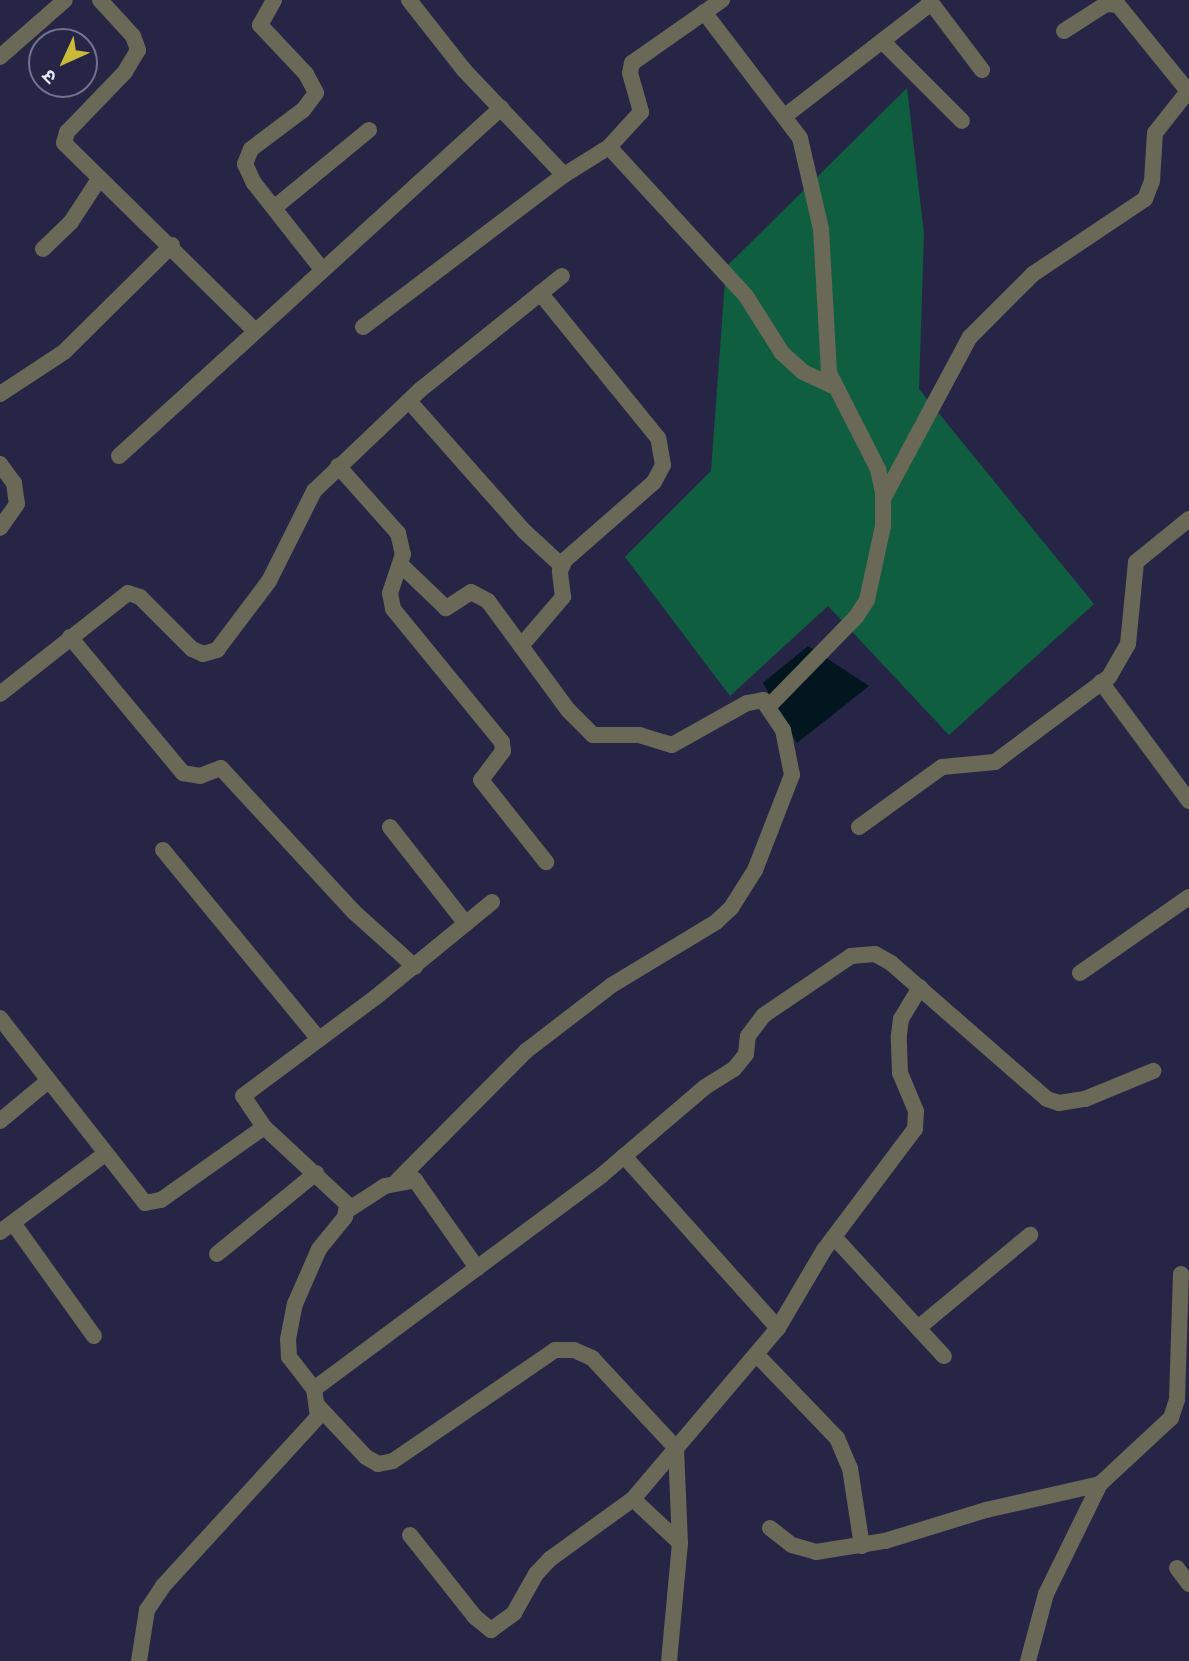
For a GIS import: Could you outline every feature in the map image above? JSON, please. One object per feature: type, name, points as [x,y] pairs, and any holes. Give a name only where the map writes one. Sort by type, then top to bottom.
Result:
[{"type":"street","points":[[0,57],[65,0]]},
{"type":"street","points":[[100,0],[133,36],[138,50],[125,72],[64,138],[75,158],[172,245],[253,329]]},
{"type":"street","points":[[274,0],[260,25],[306,74],[316,93],[245,156],[248,172],[321,268]]},
{"type":"street","points":[[431,0],[413,5],[564,175]]},
{"type":"street","points":[[363,327],[564,175],[609,147],[611,140],[641,112],[630,73],[632,63],[722,0]]},
{"type":"street","points":[[785,117],[930,2],[982,70]]},
{"type":"street","points":[[883,499],[971,337],[1033,274],[1145,199],[1152,181],[1155,133],[1189,90],[1118,5],[1106,4],[1064,32]]},
{"type":"street","points":[[704,12],[800,138],[821,229],[832,386],[878,469],[883,499],[883,526],[867,600],[770,705]]},
{"type":"street","points":[[882,41],[962,121]]},
{"type":"street","points":[[119,456],[253,329],[502,108]]},
{"type":"street","points":[[274,208],[369,130]]},
{"type":"street","points":[[609,147],[747,296],[782,353],[803,372],[832,386]]},
{"type":"street","points":[[43,249],[71,222],[99,179]]},
{"type":"street","points":[[0,394],[64,352],[172,245]]},
{"type":"street","points":[[0,694],[122,594],[134,593],[192,649],[203,654],[217,650],[269,581],[314,491],[409,401],[562,276]]},
{"type":"street","points":[[540,293],[633,405],[663,453],[654,482],[561,565]]},
{"type":"street","points":[[409,401],[524,531],[561,565],[563,597],[521,646]]},
{"type":"street","points":[[0,464],[14,483],[16,505],[0,528]]},
{"type":"street","points":[[338,466],[398,533],[402,566],[390,593],[393,609],[502,742],[503,751],[481,780],[546,862]]},
{"type":"street","points":[[859,827],[942,767],[995,762],[1117,668],[1128,644],[1136,562],[1189,519]]},
{"type":"street","points":[[402,566],[446,608],[471,592],[477,592],[568,710],[593,735],[640,735],[672,745],[758,699],[770,705],[783,730],[792,775],[754,870],[737,900],[716,922],[612,985],[526,1051],[398,1180],[348,1210],[319,1249],[290,1326],[289,1357],[315,1397],[366,1457],[378,1464],[393,1461],[537,1359],[555,1350],[574,1350],[592,1358],[676,1448],[680,1543],[669,1661]]},
{"type":"street","points":[[70,637],[183,774],[200,776],[221,768],[354,912],[415,967]]},
{"type":"street","points":[[1101,682],[1189,801]]},
{"type":"street","points":[[390,827],[466,923]]},
{"type":"street","points":[[163,850],[319,1039]]},
{"type":"street","points":[[1080,973],[1189,897]]},
{"type":"street","points":[[348,1210],[316,1173],[264,1128],[243,1096],[415,967],[492,902]]},
{"type":"street","points":[[315,1397],[624,1156],[698,1092],[742,1062],[748,1036],[764,1015],[851,956],[875,954],[920,987],[1047,1099],[1059,1103],[1085,1099],[1153,1071]]},
{"type":"street","points":[[410,1535],[475,1618],[491,1630],[514,1613],[536,1574],[550,1559],[633,1499],[778,1328],[834,1237],[915,1129],[916,1111],[900,1073],[899,1034],[901,1019],[920,987]]},
{"type":"street","points":[[0,1018],[145,1203],[161,1200],[264,1128]]},
{"type":"street","points":[[0,1121],[48,1081]]},
{"type":"street","points":[[94,1336],[7,1227],[104,1154]]},
{"type":"street","points":[[624,1156],[778,1328]]},
{"type":"street","points":[[217,1254],[316,1173]]},
{"type":"street","points":[[398,1180],[415,1180],[425,1189],[477,1268]]},
{"type":"street","points":[[918,1328],[1030,1235]]},
{"type":"street","points":[[834,1237],[944,1356]]},
{"type":"street","points":[[1028,1661],[1046,1594],[1100,1484],[1171,1418],[1178,1381],[1181,1274]]},
{"type":"street","points":[[757,1355],[837,1438],[850,1468],[862,1546]]},
{"type":"street","points":[[1178,1381],[1189,1367]]},
{"type":"street","points":[[139,1661],[147,1610],[197,1546],[303,1437],[318,1417],[315,1397]]},
{"type":"street","points":[[770,1528],[806,1552],[862,1546],[1100,1484]]},
{"type":"street","points":[[633,1499],[680,1543]]},
{"type":"street","points":[[1177,1568],[1189,1584]]},
{"type":"green space","points":[[907,88],[924,234],[919,389],[1094,604],[949,735],[828,606],[730,696],[625,557],[711,471],[726,267]]},
{"type":"water","points":[[808,646],[869,686],[797,743],[763,683]]}]
